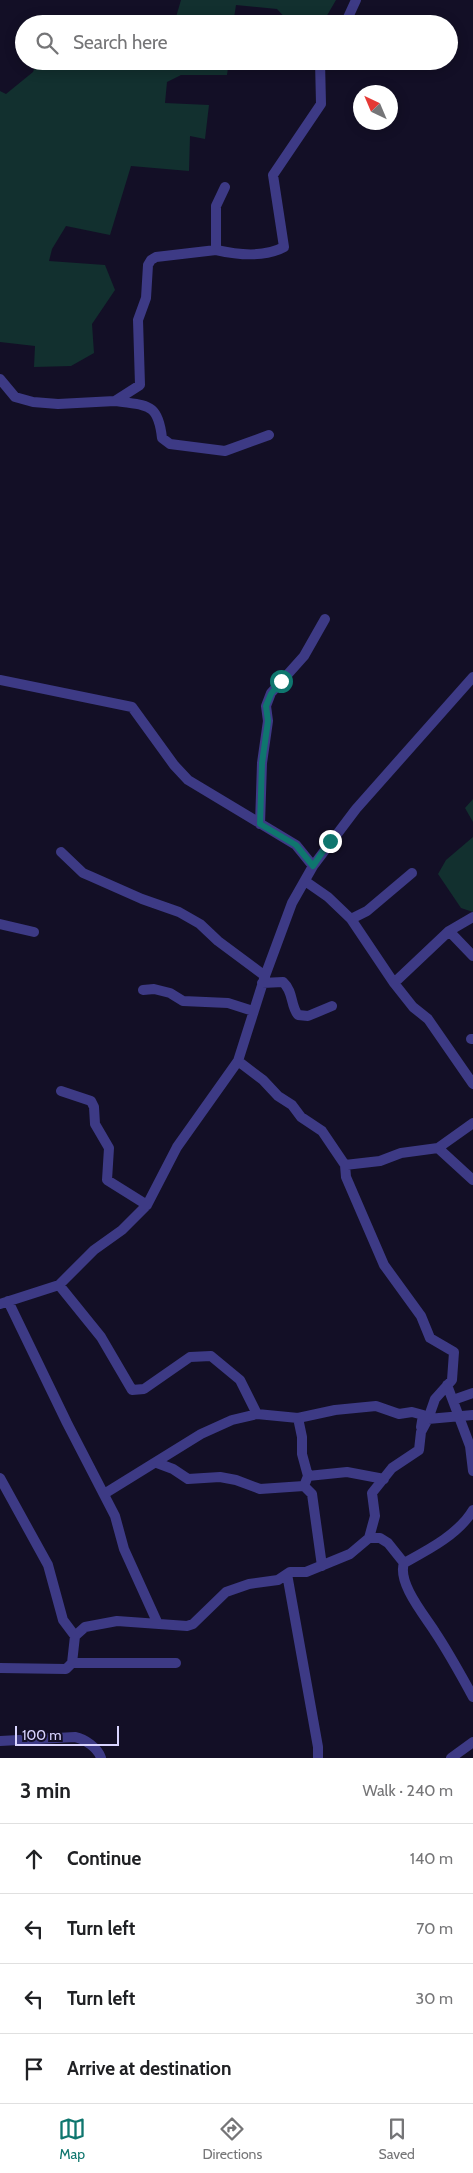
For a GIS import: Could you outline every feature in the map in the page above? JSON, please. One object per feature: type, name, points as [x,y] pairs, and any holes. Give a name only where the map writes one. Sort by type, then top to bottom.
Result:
[{"type":"street","points":[[349,15],[356,0]]},
{"type":"street","points":[[115,401],[140,385],[138,320],[146,298],[148,265],[151,260],[216,250],[235,255],[261,254],[270,253],[284,247],[273,175],[321,104],[320,70]]},
{"type":"street","points":[[216,250],[214,223],[216,206],[225,187]]},
{"type":"street","points":[[0,379],[15,397],[33,402],[58,404],[115,401],[146,406],[154,411],[160,419],[162,438],[170,444],[225,451],[269,435]]},
{"type":"street","points":[[260,824],[262,763],[268,721],[266,706],[271,694],[304,656],[325,619]]},
{"type":"street","points":[[158,1624],[124,1549],[115,1516],[4,1303],[59,1285],[94,1250],[122,1230],[147,1205],[177,1147],[238,1061],[253,1011],[292,903],[313,866],[356,809],[473,677]]},
{"type":"street","points":[[0,680],[132,707],[174,765],[188,780],[296,845],[313,866]]},
{"type":"street","points":[[61,852],[83,873],[142,900],[172,908],[200,924],[264,979],[283,982],[289,987],[293,996],[294,1009],[298,1015],[308,1016],[332,1006]]},
{"type":"street","points":[[351,919],[367,911],[412,874]]},
{"type":"street","points":[[305,881],[328,897],[351,919],[394,984],[414,1007],[428,1019],[473,1084]]},
{"type":"street","points":[[394,984],[449,931],[473,916]]},
{"type":"street","points":[[0,924],[34,932]]},
{"type":"street","points":[[449,931],[473,956]]},
{"type":"street","points":[[143,990],[154,988],[170,993],[183,1001],[228,1003],[253,1011]]},
{"type":"street","points":[[238,1061],[263,1080],[278,1096],[292,1105],[301,1117],[322,1131],[345,1166],[346,1177],[384,1265],[400,1287],[402,1293],[421,1316],[430,1338],[454,1352],[453,1375],[447,1386],[435,1399],[421,1432]]},
{"type":"street","points":[[61,1091],[91,1101],[94,1107],[95,1124],[109,1148],[107,1180],[147,1205]]},
{"type":"street","points":[[345,1166],[380,1161],[401,1153],[438,1148],[473,1123]]},
{"type":"street","points":[[438,1148],[473,1180]]},
{"type":"street","points":[[59,1285],[101,1337],[132,1390],[144,1389],[190,1357],[211,1356],[240,1380],[257,1414]]},
{"type":"street","points":[[447,1386],[470,1446],[473,1471]]},
{"type":"street","points":[[453,1400],[473,1393]]},
{"type":"street","points":[[0,1668],[66,1669],[72,1663],[75,1636],[85,1627],[109,1621],[187,1626],[194,1624],[226,1592],[249,1584],[278,1580],[287,1574],[306,1572],[350,1554],[369,1538],[375,1516],[372,1493],[392,1468],[416,1454],[419,1450],[423,1415],[412,1412],[399,1414],[376,1406],[335,1410],[298,1418],[257,1414],[232,1420],[201,1434],[157,1463],[104,1494]]},
{"type":"street","points":[[428,1419],[460,1418],[473,1415]]},
{"type":"street","points":[[298,1418],[302,1437],[302,1454],[306,1481],[312,1494],[322,1566]]},
{"type":"street","points":[[157,1463],[173,1469],[188,1479],[228,1478],[260,1489],[347,1472],[384,1479]]},
{"type":"street","points":[[0,1478],[3,1493],[48,1565],[62,1620],[75,1636]]},
{"type":"street","points":[[404,1563],[424,1553],[452,1532],[468,1519],[473,1510]]},
{"type":"street","points":[[369,1538],[380,1538],[388,1543],[404,1563],[404,1573],[411,1594],[473,1697]]},
{"type":"street","points":[[287,1574],[318,1747],[318,1758]]},
{"type":"street","points":[[72,1663],[176,1663]]},
{"type":"street","points":[[0,1741],[75,1736],[83,1739],[99,1752],[101,1758]]},
{"type":"street","points":[[451,1758],[473,1742]]},
{"type":"green space","points":[[181,0],[336,0],[327,15],[283,15],[277,9],[236,5],[234,15],[177,15]]},
{"type":"green space","points":[[34,70],[228,70],[227,75],[181,75],[167,82],[165,103],[209,105],[205,139],[190,136],[189,171],[131,166],[110,235],[66,226],[52,249],[49,261],[105,265],[115,290],[92,324],[94,353],[71,366],[34,367],[35,346],[0,342],[0,91],[6,94]]},
{"type":"green space","points":[[473,799],[473,822],[465,808]]},
{"type":"green space","points":[[473,837],[473,912],[461,908],[438,874],[446,860]]},
{"type":"route","points":[[281,681],[271,694],[266,706],[268,721],[262,763],[260,824],[296,845],[313,866],[330,841]]}]
